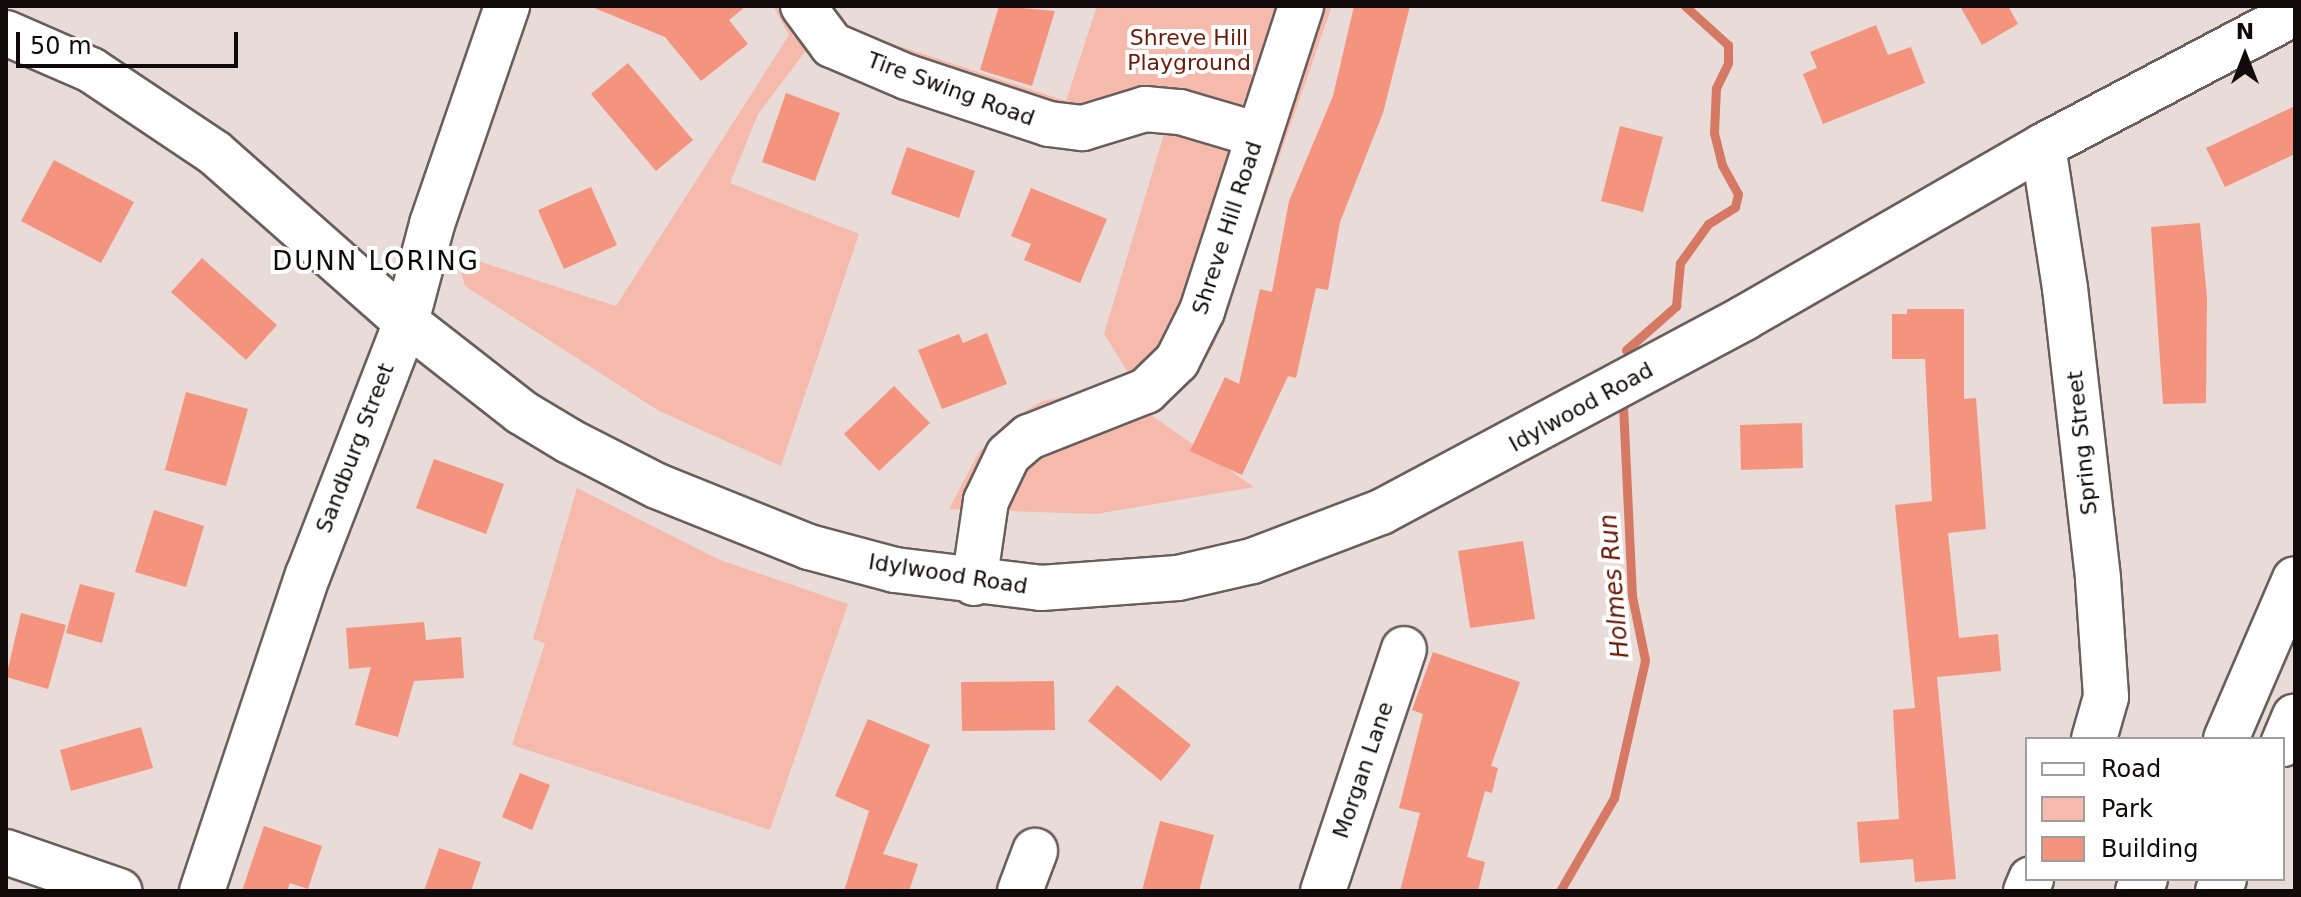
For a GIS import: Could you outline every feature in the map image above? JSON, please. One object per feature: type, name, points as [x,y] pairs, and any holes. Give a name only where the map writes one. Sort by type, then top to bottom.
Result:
[{"type":"main road","name":"Sandburg Street","points":[[202,891],[308,575],[406,322],[432,224],[507,6]]},
{"type":"main road","name":"Tire Swing Road","points":[[803,6],[832,45],[907,77],[1049,124],[1083,128],[1145,109],[1180,112],[1258,135]]},
{"type":"main road","name":"Shreve Hill Road","points":[[974,583],[986,501],[1008,455],[1029,437],[1146,391],[1177,361],[1202,311],[1301,6]]},
{"type":"main road","name":"Idylwood Road","points":[[6,33],[91,70],[215,153],[406,322],[521,412],[657,486],[809,547],[895,570],[974,583],[1041,588],[1178,578],[1323,538],[1501,450],[2043,146],[2295,13]]},
{"type":"main road","name":"Spring Street","points":[[2043,146],[2065,288],[2098,579],[2106,697],[2095,737]]},
{"type":"main road","points":[[2227,736],[2295,579]]},
{"type":"main road","name":"Morgan Lane","points":[[1323,891],[1404,649]]},
{"type":"main road","points":[[2285,739],[2295,716]]},
{"type":"main road","points":[[1020,891],[1035,851]]},
{"type":"main road","points":[[6,852],[119,891]]},
{"type":"green space","name":"Shreve Hill Playground","points":[[773,6],[827,6],[845,24],[866,35],[1066,101],[1097,6],[1332,6],[1214,345],[1187,385],[1151,415],[1254,487],[1096,514],[949,509],[979,452],[1011,419],[1043,401],[1101,389],[1131,377],[1104,334],[1164,134],[1144,134],[1089,152],[1050,149],[848,79],[805,52],[758,114],[730,183],[859,234],[781,466],[659,411],[465,286],[456,254],[616,306],[789,35]]},
{"type":"green space","points":[[577,488],[720,560],[848,604],[770,830],[512,745],[545,643],[533,639]]},
{"type":"building","points":[[746,6],[729,20],[748,44],[701,81],[665,37],[592,7]]},
{"type":"building","points":[[999,6],[1055,11],[1032,86],[980,70]]},
{"type":"building","points":[[1354,6],[1410,6],[1383,113],[1340,222],[1328,290],[1316,288],[1296,378],[1288,376],[1242,475],[1190,451],[1225,377],[1239,384],[1260,289],[1272,292],[1289,201],[1333,96]]},
{"type":"building","points":[[1960,6],[2008,6],[2018,24],[1982,45]]},
{"type":"building","points":[[1876,25],[1888,55],[1911,47],[1925,83],[1823,124],[1803,74],[1817,68],[1810,52]]},
{"type":"building","points":[[628,63],[693,140],[656,171],[591,94]]},
{"type":"building","points":[[786,93],[840,113],[815,181],[762,162]]},
{"type":"building","points":[[2295,106],[2295,154],[2225,187],[2206,148]]},
{"type":"building","points":[[1620,126],[1663,137],[1643,212],[1601,201]]},
{"type":"building","points":[[907,147],[975,171],[959,218],[891,194]]},
{"type":"building","points":[[54,160],[134,202],[101,263],[21,221]]},
{"type":"building","points":[[591,187],[617,245],[564,269],[538,210]]},
{"type":"building","points":[[1031,188],[1107,219],[1080,283],[1024,260],[1031,244],[1011,236]]},
{"type":"building","points":[[2200,223],[2207,298],[2206,403],[2163,404],[2151,227]]},
{"type":"building","points":[[202,258],[277,325],[246,360],[171,292]]},
{"type":"building","points":[[1907,309],[1964,309],[1964,399],[1976,398],[1986,529],[1948,533],[1959,638],[1998,634],[2001,671],[1937,677],[1956,879],[1915,882],[1913,859],[1860,863],[1857,822],[1899,819],[1893,710],[1915,708],[1895,505],[1932,501],[1925,359],[1892,359],[1892,314],[1907,314]]},
{"type":"building","points":[[987,333],[1007,384],[942,409],[918,350],[959,334],[963,343]]},
{"type":"building","points":[[894,386],[930,423],[879,471],[844,434]]},
{"type":"building","points":[[186,392],[248,409],[226,486],[165,470]]},
{"type":"building","points":[[1802,423],[1803,468],[1741,470],[1740,425]]},
{"type":"building","points":[[434,459],[504,484],[486,534],[416,508]]},
{"type":"building","points":[[154,510],[204,526],[186,587],[135,572]]},
{"type":"building","points":[[1523,541],[1535,619],[1470,628],[1458,551]]},
{"type":"building","points":[[80,584],[115,593],[102,643],[66,633]]},
{"type":"building","points":[[21,613],[66,625],[48,689],[6,677]]},
{"type":"building","points":[[424,622],[426,640],[461,637],[464,678],[414,681],[398,737],[355,725],[371,667],[349,669],[346,628]]},
{"type":"building","points":[[1433,652],[1520,682],[1491,766],[1498,768],[1492,793],[1485,791],[1467,857],[1485,862],[1478,891],[1400,891],[1420,813],[1399,808],[1423,714],[1412,710]]},
{"type":"building","points":[[1054,681],[1055,730],[962,731],[961,682]]},
{"type":"building","points":[[1117,685],[1191,745],[1161,781],[1088,721]]},
{"type":"building","points":[[868,719],[930,745],[883,854],[918,864],[909,891],[844,891],[869,811],[835,796]]},
{"type":"building","points":[[141,727],[153,768],[71,791],[60,750]]},
{"type":"building","points":[[520,773],[550,785],[532,830],[502,817]]},
{"type":"building","points":[[1160,821],[1214,835],[1199,891],[1142,891]]},
{"type":"building","points":[[264,826],[322,846],[308,889],[290,883],[287,891],[242,891]]},
{"type":"building","points":[[439,848],[481,862],[471,891],[424,891]]},
{"type":"waterway","name":"Holmes Run","points":[[1626,350],[1676,306],[1680,263],[1708,224],[1735,207],[1738,194],[1722,165],[1714,133],[1716,88],[1728,63],[1728,45],[1685,6]]},
{"type":"waterway","name":"Holmes Run","points":[[1560,891],[1614,798],[1645,660],[1632,596],[1623,403]]},
{"type":"district","name":"DUNN LORING","points":[[376,262]]}]
